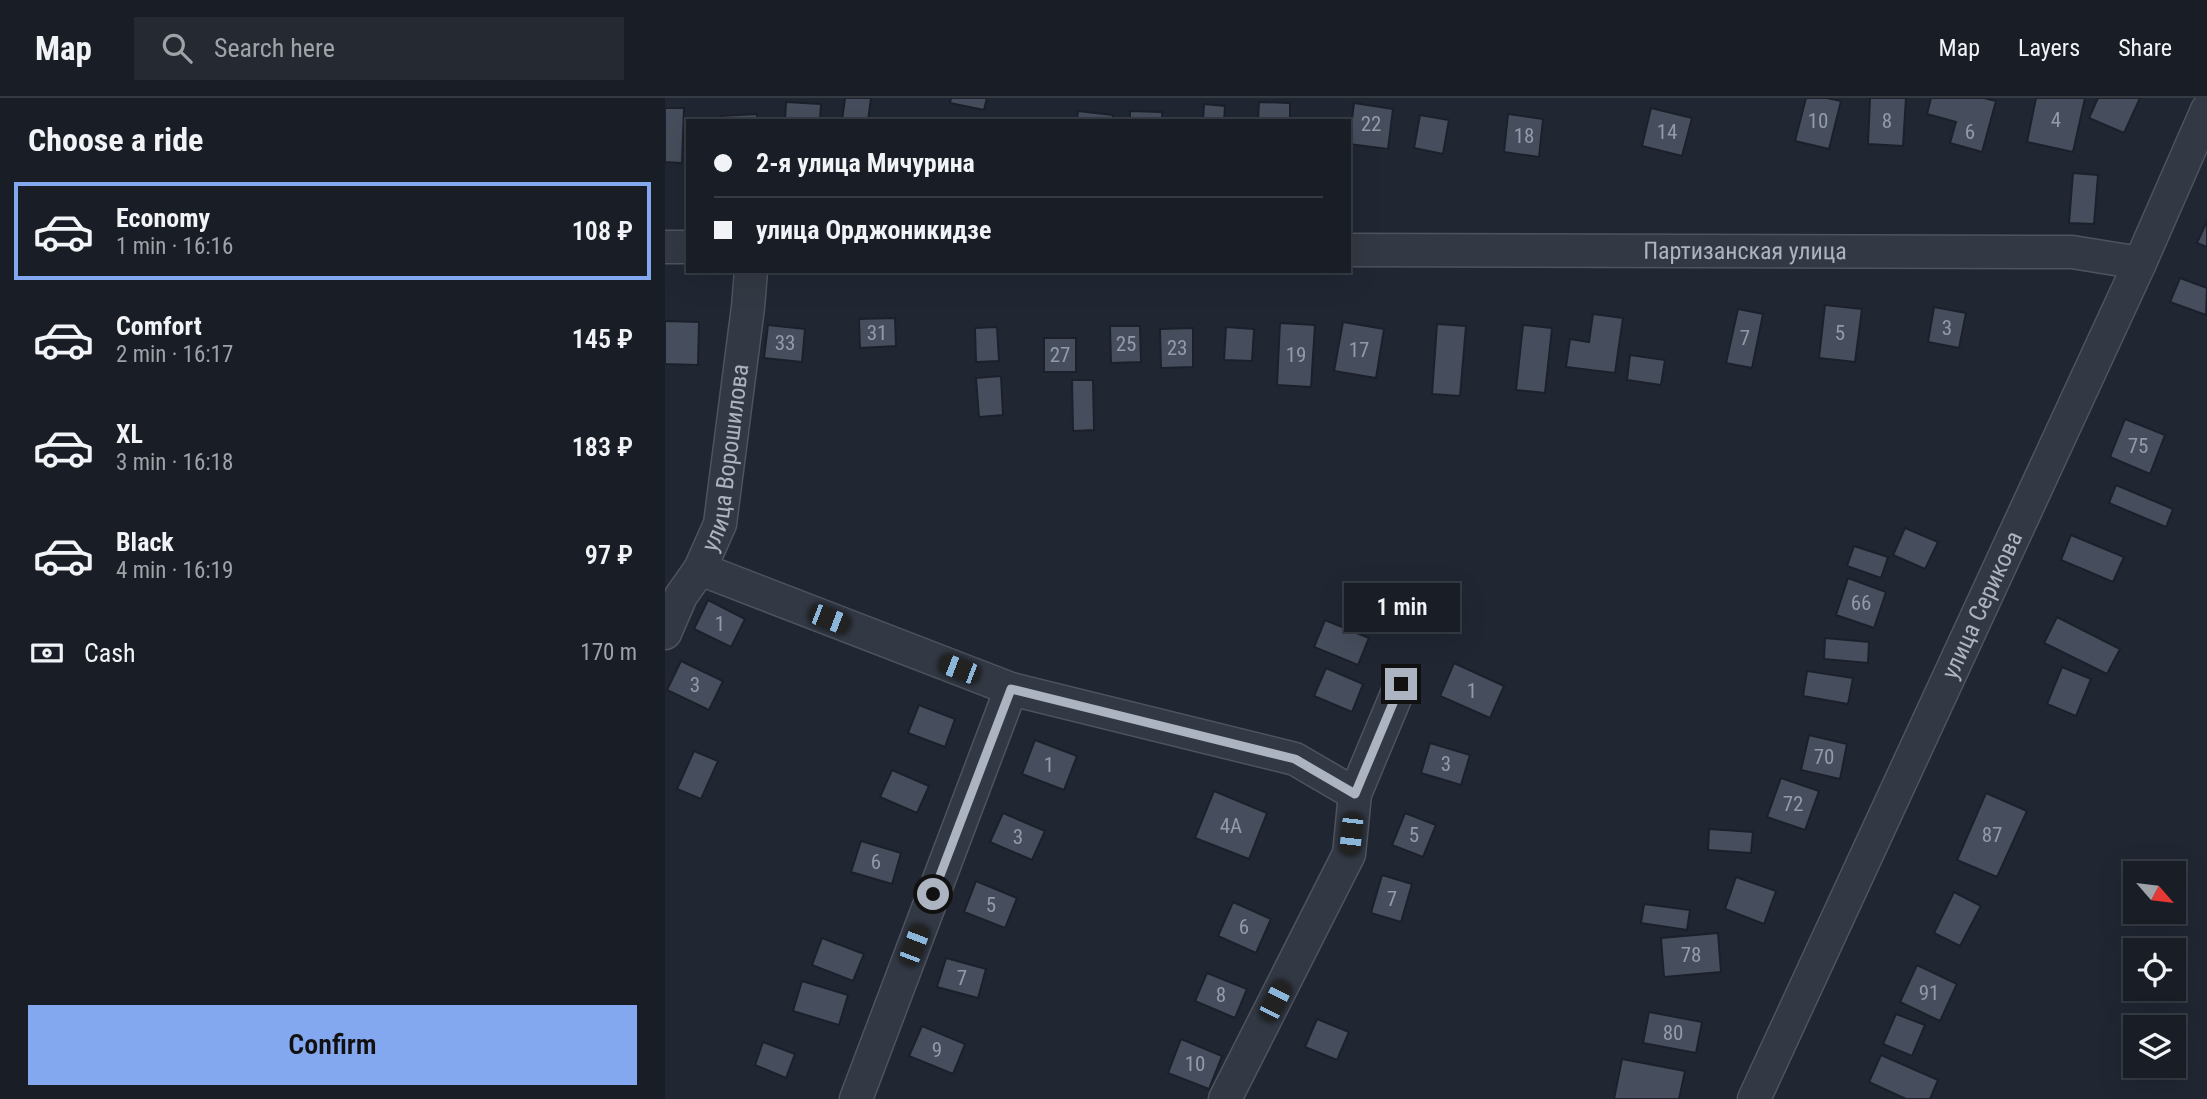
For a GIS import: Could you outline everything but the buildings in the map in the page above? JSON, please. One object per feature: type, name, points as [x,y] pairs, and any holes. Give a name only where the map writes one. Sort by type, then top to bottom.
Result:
[{"type":"street","name":"улица Серикова","points":[[1754,1099],[2140,262],[2207,110]]},
{"type":"street","points":[[665,247],[686,247]]},
{"type":"street","name":"Партизанская улица","points":[[1351,250],[2072,253],[2140,262]]},
{"type":"street","name":"улица Ворошилова","points":[[665,632],[681,596],[700,569],[720,524],[751,273]]},
{"type":"street","points":[[700,569],[1011,689],[1295,759],[1355,794]]},
{"type":"street","points":[[1225,1099],[1349,854],[1355,794],[1401,684]]},
{"type":"street","points":[[856,1099],[1011,689]]},
{"type":"route","points":[[933,894],[1011,689],[1295,759],[1355,794],[1401,684]]}]
